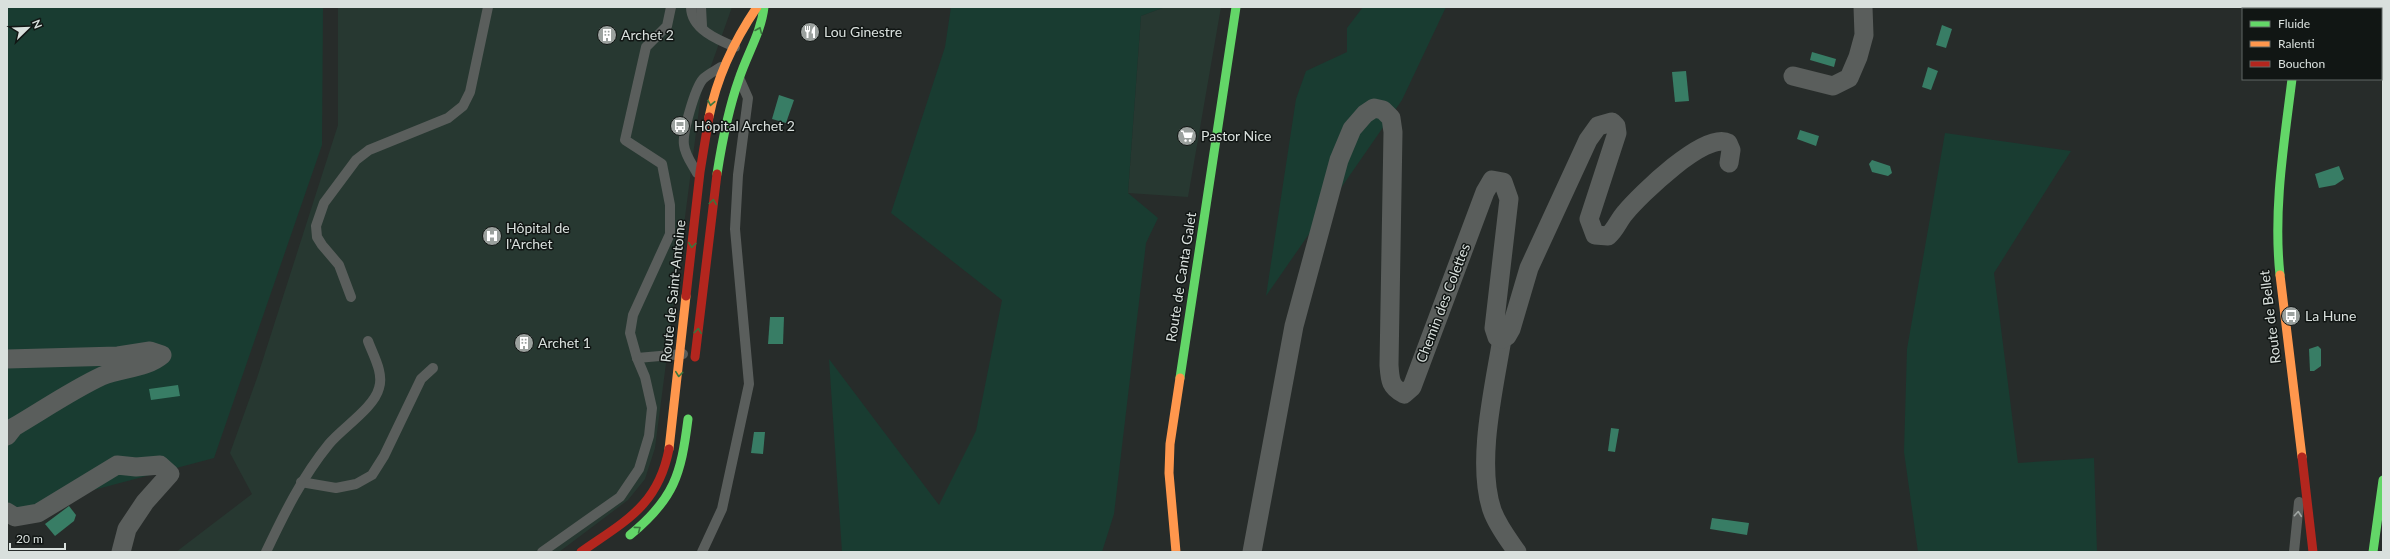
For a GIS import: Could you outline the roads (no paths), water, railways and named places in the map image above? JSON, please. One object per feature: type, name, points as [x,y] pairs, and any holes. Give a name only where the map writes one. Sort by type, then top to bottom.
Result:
[{"type":"street","name":"Route de Saint-Antoine","points":[[581,552],[640,507],[659,483],[665,468],[673,430],[700,178],[713,95],[732,46],[757,7]]},
{"type":"street","name":"Route de Saint-Antoine","points":[[694,369],[719,154],[738,78],[762,24],[764,7]]},
{"type":"street","name":"Route de Canta Galet","points":[[1176,552],[1169,473],[1170,444],[1236,7]]},
{"type":"street","points":[[1793,76],[1833,86],[1849,78],[1858,57],[1864,35],[1863,7]]},
{"type":"street","points":[[724,66],[731,70],[738,78]]},
{"type":"street","name":"Route de Bellet","points":[[2292,80],[2279,184],[2277,248],[2313,552]]},
{"type":"street","name":"Chemin des Colettes","points":[[1252,552],[1294,326],[1339,160],[1352,129],[1365,114],[1374,108],[1383,110],[1391,118],[1393,132],[1389,365],[1390,378],[1394,389],[1404,394],[1412,387],[1485,192],[1492,180],[1503,182],[1509,199],[1494,328],[1497,336],[1502,339]]},
{"type":"street","points":[[1517,552],[1492,512],[1487,486],[1487,448],[1502,339],[1507,336],[1511,329],[1528,268],[1588,140],[1598,126],[1612,122],[1616,126],[1617,133],[1589,219],[1595,235],[1602,237],[1608,236],[1638,200],[1700,148],[1714,141],[1723,140],[1728,143],[1731,150],[1729,163]]},
{"type":"street","points":[[7,359],[118,356],[150,350],[162,355],[154,362],[126,367],[102,376],[14,427],[7,436]]},
{"type":"street","points":[[625,538],[656,514],[674,488],[685,450],[690,407]]},
{"type":"street","points":[[7,512],[15,517],[38,513],[117,465],[136,467],[160,465],[170,474],[145,502],[127,528],[121,552]]},
{"type":"street","points":[[2372,552],[2383,480]]},
{"type":"lane","points":[[351,297],[339,265],[317,237],[316,226],[324,203],[356,160],[370,150],[448,118],[463,106],[470,92],[488,7]]},
{"type":"lane","points":[[542,552],[620,497],[638,469],[649,436],[652,408],[645,377],[637,358],[630,333],[634,316],[670,234],[670,205],[662,164],[625,140],[646,47],[667,26],[671,7]]},
{"type":"lane","points":[[691,7],[691,12],[702,30],[717,40],[750,52]]},
{"type":"lane","points":[[701,7],[702,30]]},
{"type":"lane","points":[[700,178],[688,158],[684,145],[684,135],[697,90],[702,80],[724,66]]},
{"type":"lane","points":[[702,552],[722,509],[749,384],[735,229],[738,175],[748,98],[738,78]]},
{"type":"lane","points":[[266,552],[301,482],[329,444],[370,403],[380,388],[380,373],[368,341]]},
{"type":"lane","points":[[637,358],[695,353]]},
{"type":"lane","points":[[301,482],[336,488],[356,484],[372,474],[384,456],[421,379],[434,368]]},
{"type":"lane","points":[[2294,552],[2300,494],[2305,477]]},
{"type":"place","name":"Lou Ginestre","points":[[810,32]]},
{"type":"place","name":"Archet 2","points":[[607,35]]},
{"type":"place","name":"Hôpital Archet 2","points":[[680,126]]},
{"type":"place","name":"Pastor Nice","points":[[1187,136]]},
{"type":"place","name":"Hôpital de l'Archet","points":[[492,236]]},
{"type":"place","name":"La Hune","points":[[2291,316]]},
{"type":"place","name":"Archet 1","points":[[524,343]]}]
